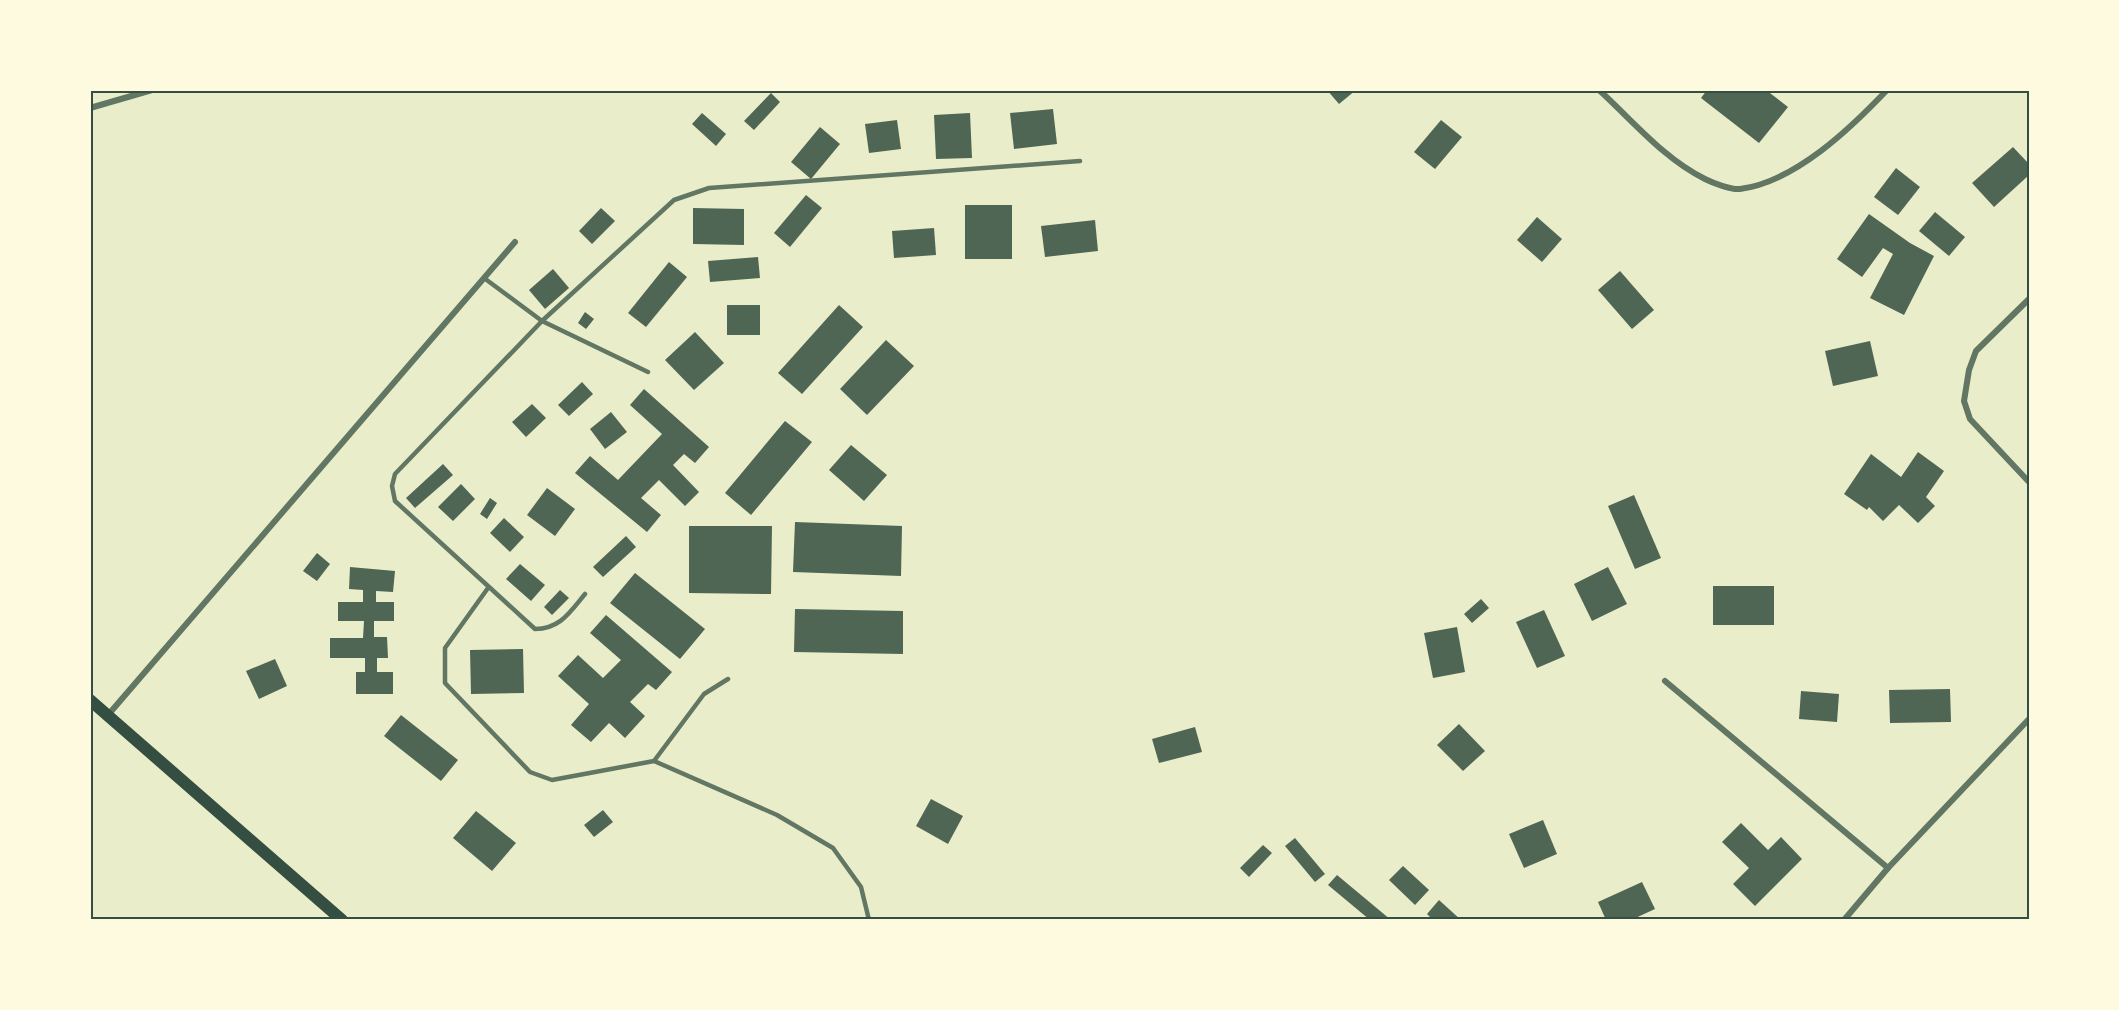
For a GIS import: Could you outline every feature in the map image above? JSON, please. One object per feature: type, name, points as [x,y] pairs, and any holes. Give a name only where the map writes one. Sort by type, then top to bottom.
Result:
[{"type":"main road","points":[[90,700],[342,920]]},
{"type":"street","points":[[90,108],[152,90]]},
{"type":"street","points":[[1599,90],[1676,161],[1706,180],[1738,189],[1787,172],[1815,155],[1849,130],[1887,90]]},
{"type":"street","points":[[108,715],[515,242]]},
{"type":"street","points":[[2029,299],[1976,351],[1967,378],[1964,401],[1970,419],[2029,482]]},
{"type":"street","points":[[1665,681],[1888,868]]},
{"type":"street","points":[[1844,920],[1888,868],[2029,719]]},
{"type":"lane","points":[[585,594],[560,623],[547,629],[535,629],[394,501],[392,486],[394,474],[542,321],[674,200],[709,188],[1080,161]]},
{"type":"lane","points":[[484,278],[542,321],[648,372]]},
{"type":"lane","points":[[488,588],[445,648],[445,683],[530,772],[552,780],[654,761],[777,815],[832,848],[861,887],[869,920]]},
{"type":"lane","points":[[654,761],[704,694],[728,679]]},
{"type":"building","points":[[1327,90],[1356,90],[1339,104]]},
{"type":"building","points":[[1707,90],[1766,90],[1788,107],[1759,143],[1701,98]]},
{"type":"building","points":[[771,93],[780,102],[754,130],[744,121]]},
{"type":"building","points":[[1053,109],[1057,144],[1014,149],[1010,113]]},
{"type":"building","points":[[702,113],[726,134],[716,146],[692,124]]},
{"type":"building","points":[[970,113],[972,158],[936,159],[934,115]]},
{"type":"building","points":[[897,120],[901,149],[869,153],[865,124]]},
{"type":"building","points":[[1441,120],[1462,137],[1435,169],[1414,152]]},
{"type":"building","points":[[820,127],[840,144],[811,179],[791,162]]},
{"type":"building","points":[[2013,147],[2029,164],[2029,175],[1994,207],[1972,183]]},
{"type":"building","points":[[1896,168],[1920,187],[1898,215],[1874,197]]},
{"type":"building","points":[[806,195],[822,208],[790,247],[774,233]]},
{"type":"building","points":[[965,205],[1012,205],[1012,259],[965,259]]},
{"type":"building","points":[[601,208],[615,221],[592,244],[579,231]]},
{"type":"building","points":[[693,208],[744,209],[744,245],[693,244]]},
{"type":"building","points":[[1935,212],[1965,237],[1949,256],[1919,231]]},
{"type":"building","points":[[1869,214],[1910,243],[1934,256],[1904,315],[1870,298],[1893,254],[1883,248],[1862,277],[1837,259]]},
{"type":"building","points":[[1537,217],[1562,239],[1542,262],[1517,240]]},
{"type":"building","points":[[1095,220],[1098,251],[1045,257],[1041,226]]},
{"type":"building","points":[[934,228],[936,255],[894,258],[892,231]]},
{"type":"building","points":[[758,257],[760,278],[710,282],[708,261]]},
{"type":"building","points":[[669,262],[687,277],[646,327],[628,313]]},
{"type":"building","points":[[553,269],[569,288],[545,309],[529,290]]},
{"type":"building","points":[[1620,271],[1654,310],[1632,329],[1598,290]]},
{"type":"building","points":[[727,305],[760,305],[760,335],[727,335]]},
{"type":"building","points":[[839,305],[863,327],[802,394],[778,373]]},
{"type":"building","points":[[585,312],[594,319],[586,329],[578,323]]},
{"type":"building","points":[[695,332],[724,363],[694,390],[665,360]]},
{"type":"building","points":[[886,340],[914,366],[867,415],[840,389]]},
{"type":"building","points":[[1870,341],[1878,376],[1833,386],[1825,351]]},
{"type":"building","points":[[582,382],[593,394],[569,416],[558,405]]},
{"type":"building","points":[[644,389],[709,447],[695,463],[684,454],[673,465],[699,492],[685,506],[659,480],[641,498],[661,515],[647,532],[575,473],[590,456],[618,480],[662,434],[630,405]]},
{"type":"building","points":[[532,404],[546,418],[526,437],[512,422]]},
{"type":"building","points":[[611,412],[627,432],[605,449],[590,429]]},
{"type":"building","points":[[785,421],[812,442],[751,515],[725,493]]},
{"type":"building","points":[[851,445],[887,475],[864,501],[829,470]]},
{"type":"building","points":[[1918,452],[1944,471],[1926,497],[1935,506],[1918,523],[1899,505],[1883,521],[1869,507],[1867,510],[1844,494],[1871,454],[1901,477]]},
{"type":"building","points":[[443,464],[453,475],[415,508],[406,498]]},
{"type":"building","points":[[461,484],[475,499],[453,521],[438,507]]},
{"type":"building","points":[[547,488],[575,509],[555,536],[527,515]]},
{"type":"building","points":[[1634,495],[1661,558],[1635,569],[1608,506]]},
{"type":"building","points":[[490,498],[497,503],[487,519],[480,514]]},
{"type":"building","points":[[504,518],[524,537],[510,552],[490,533]]},
{"type":"building","points":[[795,522],[902,526],[901,576],[793,572]]},
{"type":"building","points":[[689,526],[772,526],[771,594],[689,593]]},
{"type":"building","points":[[626,536],[636,547],[603,577],[593,567]]},
{"type":"building","points":[[317,553],[330,564],[317,581],[303,571]]},
{"type":"building","points":[[520,564],[545,585],[531,601],[506,579]]},
{"type":"building","points":[[350,567],[395,571],[393,592],[376,591],[376,602],[394,602],[394,621],[374,621],[374,637],[387,637],[388,658],[377,658],[377,672],[393,672],[393,694],[356,694],[356,672],[365,672],[365,658],[330,658],[330,638],[363,638],[364,621],[338,621],[338,602],[363,602],[363,590],[349,589]]},
{"type":"building","points":[[1608,567],[1627,604],[1592,621],[1574,584]]},
{"type":"building","points":[[635,573],[705,629],[680,659],[610,603]]},
{"type":"building","points":[[1713,586],[1774,586],[1774,625],[1713,625]]},
{"type":"building","points":[[560,590],[569,598],[552,615],[544,607]]},
{"type":"building","points":[[1481,599],[1489,608],[1472,623],[1464,614]]},
{"type":"building","points":[[795,609],[903,611],[903,654],[794,652]]},
{"type":"building","points":[[1544,610],[1565,656],[1537,668],[1516,622]]},
{"type":"building","points":[[606,615],[672,672],[656,690],[648,684],[630,702],[645,716],[625,738],[609,723],[591,742],[571,725],[589,704],[558,676],[578,655],[603,678],[621,660],[590,633]]},
{"type":"building","points":[[1457,627],[1465,672],[1433,678],[1424,633]]},
{"type":"building","points":[[523,649],[524,693],[471,694],[470,650]]},
{"type":"building","points":[[275,659],[287,686],[259,699],[246,671]]},
{"type":"building","points":[[1950,689],[1951,722],[1890,723],[1889,690]]},
{"type":"building","points":[[1801,691],[1839,694],[1837,722],[1799,719]]},
{"type":"building","points":[[401,715],[458,760],[441,781],[384,736]]},
{"type":"building","points":[[1459,724],[1485,751],[1463,771],[1437,745]]},
{"type":"building","points":[[1195,727],[1202,752],[1159,763],[1152,739]]},
{"type":"building","points":[[931,799],[963,816],[948,844],[916,826]]},
{"type":"building","points":[[603,810],[613,822],[594,837],[584,825]]},
{"type":"building","points":[[476,811],[516,843],[492,871],[453,838]]},
{"type":"building","points":[[1543,820],[1557,854],[1524,868],[1509,834]]},
{"type":"building","points":[[1741,823],[1768,850],[1781,837],[1802,859],[1755,906],[1733,884],[1749,868],[1722,842]]},
{"type":"building","points":[[1295,838],[1325,874],[1315,882],[1285,846]]},
{"type":"building","points":[[1263,845],[1272,853],[1249,877],[1240,868]]},
{"type":"building","points":[[1403,866],[1429,890],[1415,905],[1389,880]]},
{"type":"building","points":[[1337,875],[1391,920],[1370,920],[1328,885]]},
{"type":"building","points":[[1642,882],[1655,909],[1631,920],[1606,920],[1598,902]]},
{"type":"building","points":[[1439,900],[1461,920],[1433,920],[1427,914]]}]
